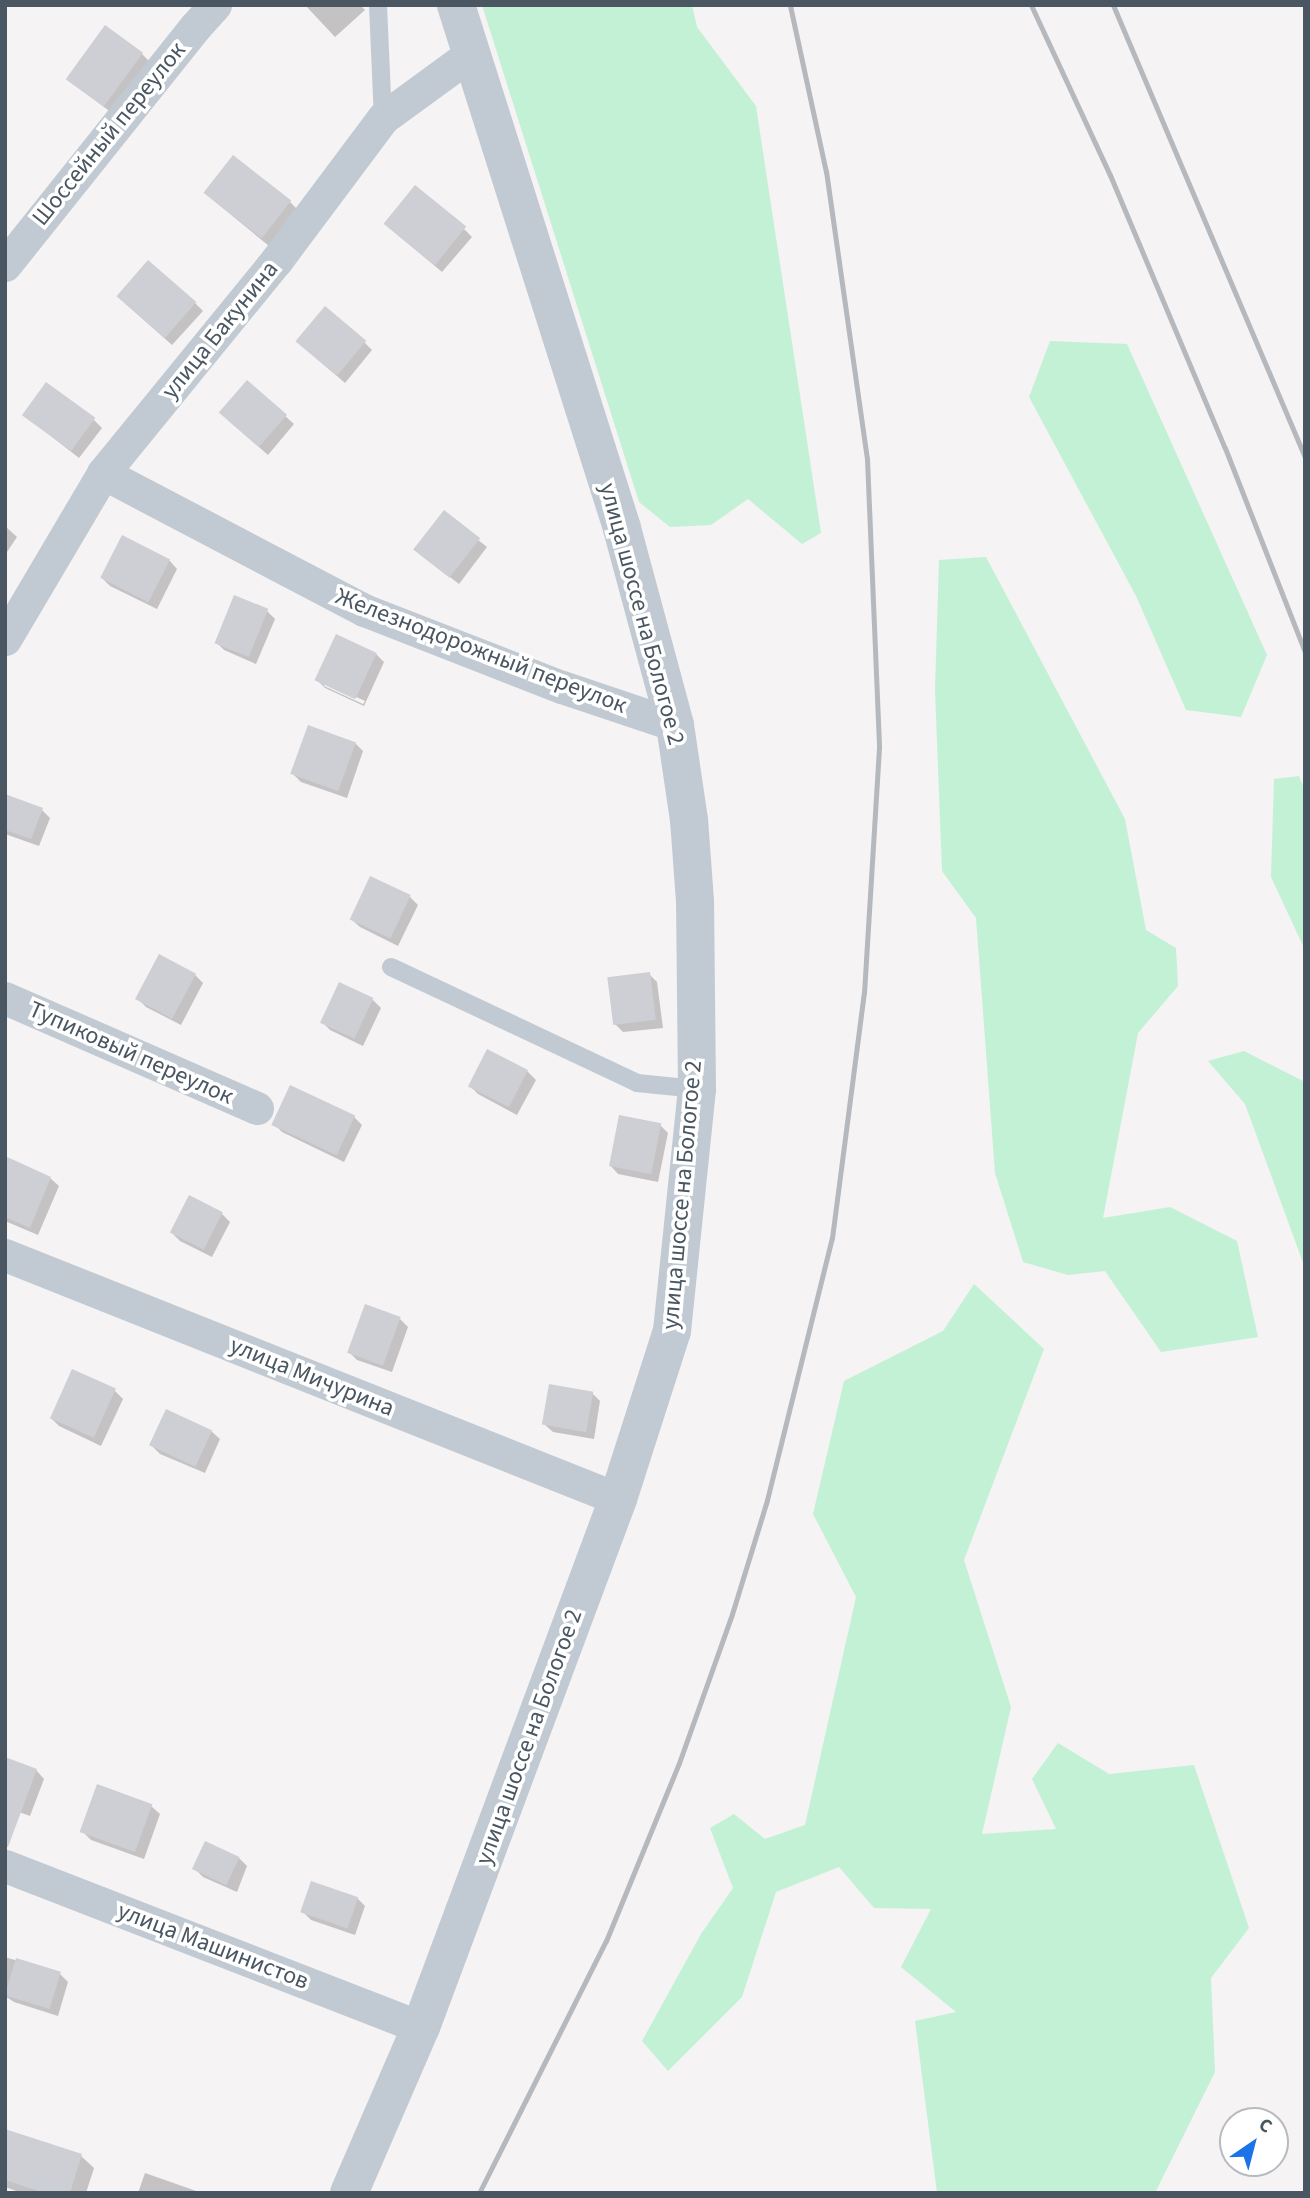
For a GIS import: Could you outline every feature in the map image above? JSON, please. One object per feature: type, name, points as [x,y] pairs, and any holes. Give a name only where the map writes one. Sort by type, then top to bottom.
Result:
[{"type":"street","name":"Шоссейный переулок","points":[[5,265],[215,5]]},
{"type":"street","name":"улица шоссе на Бологое 2","points":[[349,2193],[421,2027],[618,1499],[672,1331],[696,1089],[695,901],[689,820],[675,725],[622,528],[456,5]]},
{"type":"street","name":"улица Бакунина","points":[[5,639],[103,473],[276,261],[383,118],[472,53]]},
{"type":"street","name":"Железнодорожный переулок","points":[[103,473],[363,610],[562,687],[675,725]]},
{"type":"street","name":"Тупиковый переулок","points":[[5,998],[257,1108]]},
{"type":"street","name":"улица Мичурина","points":[[5,1255],[618,1499]]},
{"type":"street","name":"улица Машинистов","points":[[5,1866],[421,2027]]},
{"type":"lane","points":[[378,5],[383,118]]},
{"type":"lane","points":[[391,967],[637,1083],[696,1089]]},
{"type":"green space","points":[[482,5],[692,5],[697,27],[756,106],[821,533],[802,544],[748,499],[711,525],[670,527],[639,502]]},
{"type":"green space","points":[[1050,341],[1127,344],[1267,655],[1241,717],[1186,710],[1136,596],[1029,397]]},
{"type":"green space","points":[[986,557],[1125,819],[1146,930],[1176,948],[1178,986],[1138,1033],[1103,1218],[1170,1207],[1237,1241],[1258,1337],[1161,1352],[1105,1271],[1068,1275],[1023,1262],[995,1173],[976,918],[942,871],[935,690],[939,560]]},
{"type":"green space","points":[[1299,776],[1305,791],[1305,950],[1271,877],[1274,779]]},
{"type":"green space","points":[[1244,1051],[1305,1082],[1305,1268],[1245,1104],[1208,1061]]},
{"type":"green space","points":[[974,1284],[1044,1349],[964,1560],[1011,1707],[982,1834],[1056,1829],[1032,1779],[1058,1743],[1109,1774],[1194,1765],[1249,1928],[1211,1978],[1215,2072],[1155,2193],[937,2193],[915,2021],[956,2012],[901,1967],[931,1909],[874,1908],[839,1867],[776,1892],[742,1997],[668,2071],[642,2041],[701,1934],[733,1888],[710,1828],[734,1814],[765,1839],[805,1825],[856,1597],[813,1514],[844,1381],[943,1331]]},
{"type":"building","points":[[105,25],[143,53],[104,107],[66,79]]},
{"type":"building","points":[[233,155],[291,201],[262,238],[203,193]]},
{"type":"building","points":[[415,185],[466,227],[435,265],[384,224]]},
{"type":"building","points":[[148,260],[196,302],[165,338],[117,296]]},
{"type":"building","points":[[325,306],[366,341],[337,376],[295,341]]},
{"type":"building","points":[[247,380],[287,415],[259,447],[219,412]]},
{"type":"building","points":[[46,382],[95,418],[71,451],[22,415]]},
{"type":"building","points":[[444,510],[480,538],[449,578],[413,549]]},
{"type":"building","points":[[122,535],[170,560],[148,602],[100,578]]},
{"type":"building","points":[[234,595],[268,609],[249,657],[215,643]]},
{"type":"building","points":[[336,634],[377,653],[355,699],[314,680]]},
{"type":"building","points":[[308,725],[356,742],[338,791],[290,774]]},
{"type":"building","points":[[5,794],[43,808],[31,839],[5,830]]},
{"type":"building","points":[[370,876],[411,895],[390,939],[350,920]]},
{"type":"building","points":[[159,954],[196,974],[172,1019],[135,999]]},
{"type":"building","points":[[650,972],[656,1020],[613,1025],[607,977]]},
{"type":"building","points":[[339,982],[373,998],[354,1039],[320,1023]]},
{"type":"building","points":[[487,1049],[528,1070],[509,1107],[468,1086]]},
{"type":"building","points":[[290,1085],[355,1115],[337,1155],[271,1125]]},
{"type":"building","points":[[619,1115],[661,1123],[651,1174],[609,1166]]},
{"type":"building","points":[[5,1156],[51,1177],[30,1228],[5,1217]]},
{"type":"building","points":[[189,1195],[223,1212],[204,1250],[170,1232]]},
{"type":"building","points":[[365,1304],[401,1317],[383,1366],[347,1353]]},
{"type":"building","points":[[72,1369],[116,1389],[94,1438],[50,1418]]},
{"type":"building","points":[[549,1384],[593,1392],[586,1432],[542,1424]]},
{"type":"building","points":[[166,1409],[212,1431],[195,1467],[149,1445]]},
{"type":"building","points":[[5,1757],[37,1769],[8,1847],[5,1846]]},
{"type":"building","points":[[97,1784],[152,1804],[135,1852],[80,1832]]},
{"type":"building","points":[[205,1841],[239,1857],[226,1885],[192,1869]]},
{"type":"building","points":[[311,1881],[358,1897],[348,1928],[300,1912]]},
{"type":"building","points":[[16,1958],[61,1972],[50,2009],[5,1995]]},
{"type":"building","points":[[5,2129],[82,2154],[70,2193],[44,2193],[5,2180]]},
{"type":"railway","points":[[479,2193],[606,1941],[679,1763],[732,1614],[767,1500],[832,1238],[864,993],[879,745],[867,459],[826,172],[790,5]]},
{"type":"railway","points":[[1031,5],[1110,175],[1225,448],[1305,652]]},
{"type":"railway","points":[[1113,5],[1305,457]]}]
